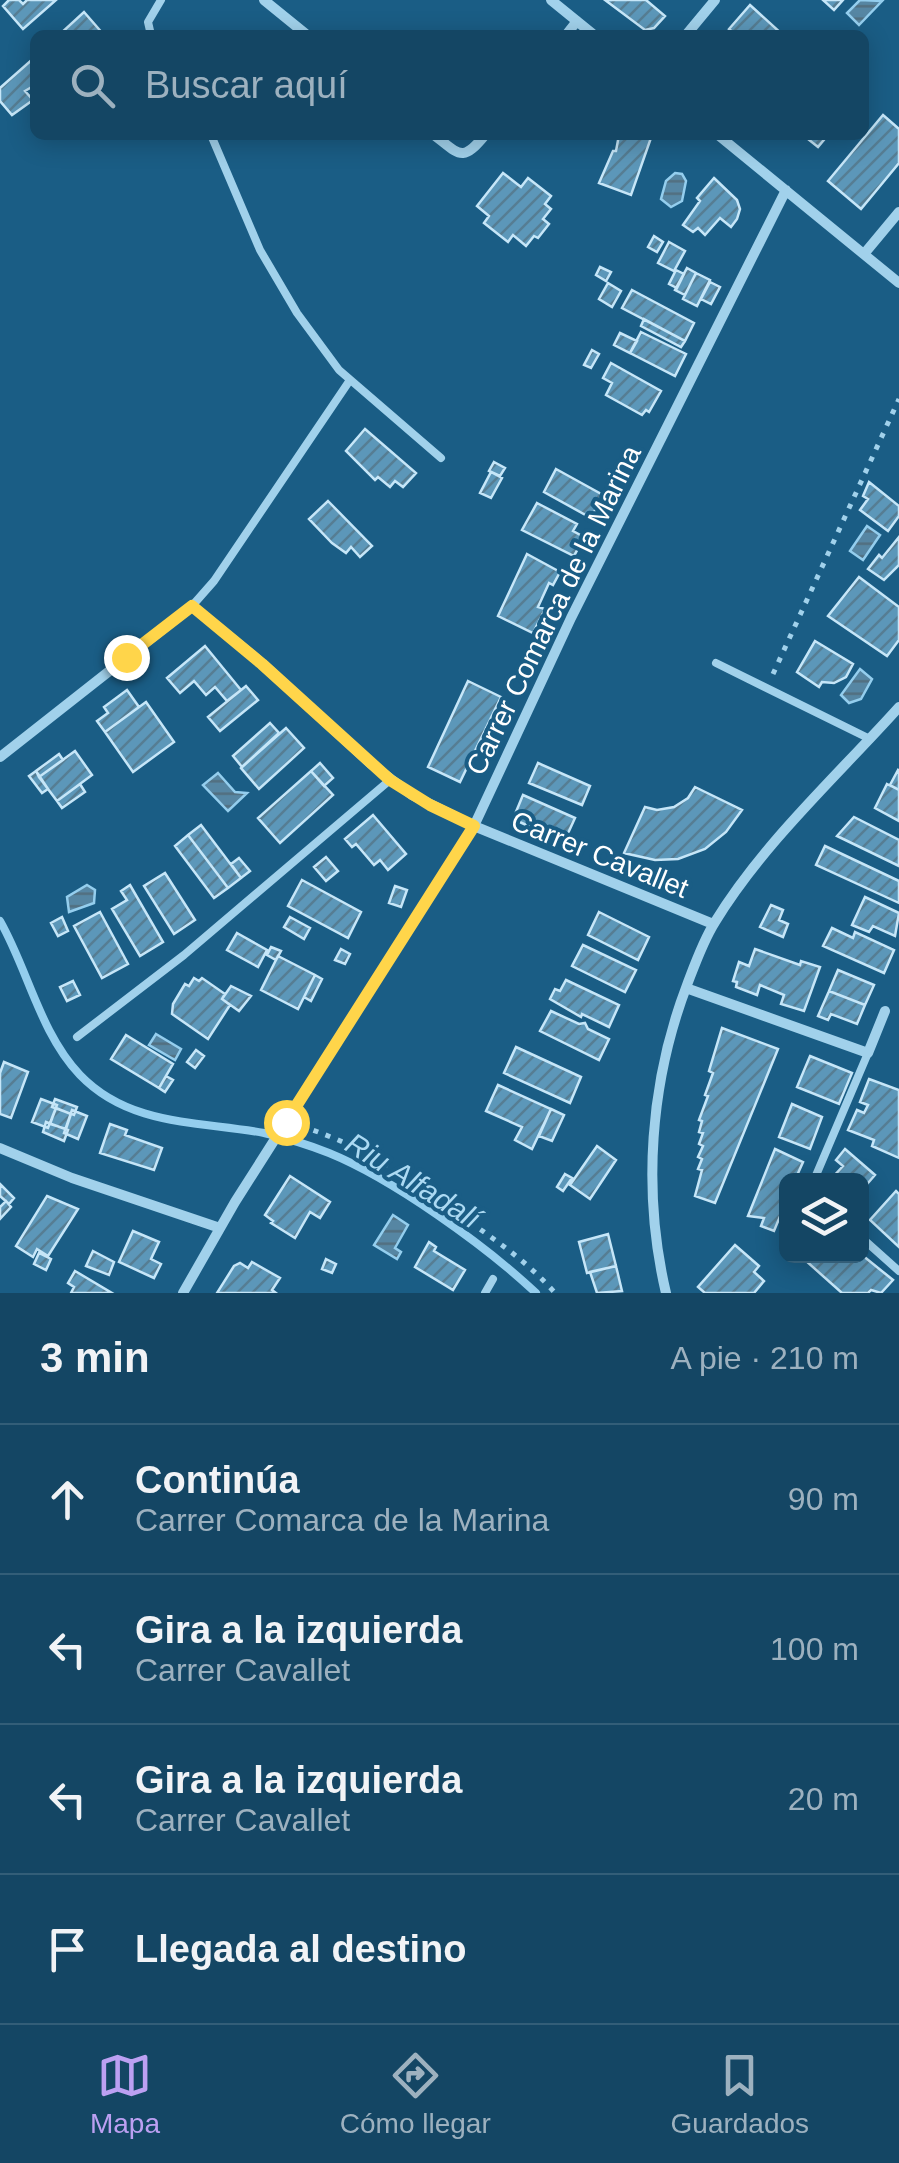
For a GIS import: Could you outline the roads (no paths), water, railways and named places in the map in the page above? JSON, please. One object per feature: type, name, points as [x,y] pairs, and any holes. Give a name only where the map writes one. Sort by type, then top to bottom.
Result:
[{"type":"street","points":[[264,0],[302,30]]},
{"type":"street","points":[[551,0],[588,30]]},
{"type":"street","points":[[690,30],[715,0]]},
{"type":"street","points":[[570,30],[577,21]]},
{"type":"street","points":[[440,140],[464,155],[480,140]]},
{"type":"street","points":[[724,140],[899,283]]},
{"type":"street","name":"Carrer Comarca de la Marina","points":[[183,1293],[236,1202],[474,826],[570,618],[786,190]]},
{"type":"street","points":[[864,254],[899,212]]},
{"type":"street","points":[[0,757],[192,606]]},
{"type":"street","name":"Carrer Cavallet","points":[[192,606],[390,780],[430,805],[713,924]]},
{"type":"street","points":[[666,1293],[654,1206],[654,1126],[667,1043],[686,988],[713,924],[770,847],[899,707]]},
{"type":"street","points":[[686,988],[868,1053],[886,1011]]},
{"type":"street","points":[[0,1148],[72,1178],[220,1228]]},
{"type":"lane","points":[[150,30],[148,22],[160,0]]},
{"type":"lane","points":[[213,140],[277,284],[350,380],[441,458]]},
{"type":"lane","points":[[192,606],[214,581],[350,380]]},
{"type":"lane","points":[[716,663],[870,739]]},
{"type":"lane","points":[[77,1037],[184,956],[390,780]]},
{"type":"lane","points":[[817,1173],[868,1053]]},
{"type":"lane","points":[[869,1244],[899,1271]]},
{"type":"lane","points":[[485,1293],[492,1279]]},
{"type":"water","points":[[860,0],[882,1],[859,25],[847,13]]},
{"type":"water","points":[[675,173],[682,174],[686,181],[682,201],[671,207],[661,199],[666,181]]},
{"type":"water","points":[[867,526],[880,535],[863,560],[850,551]]},
{"type":"water","points":[[860,669],[872,679],[861,699],[849,703],[841,695]]},
{"type":"water","points":[[218,773],[235,792],[247,793],[228,811],[203,785]]},
{"type":"water","points":[[87,885],[95,890],[94,903],[69,912],[67,897]]},
{"type":"water","points":[[156,1034],[181,1049],[175,1060],[149,1045]]},
{"type":"water","points":[[393,1215],[408,1225],[395,1248],[401,1252],[397,1259],[374,1245]]},
{"type":"waterway","name":"Riu Alfadalí","points":[[0,921],[55,1040],[80,1075],[100,1092],[143,1113],[272,1135],[314,1147],[354,1165],[438,1215],[536,1293]]}]
